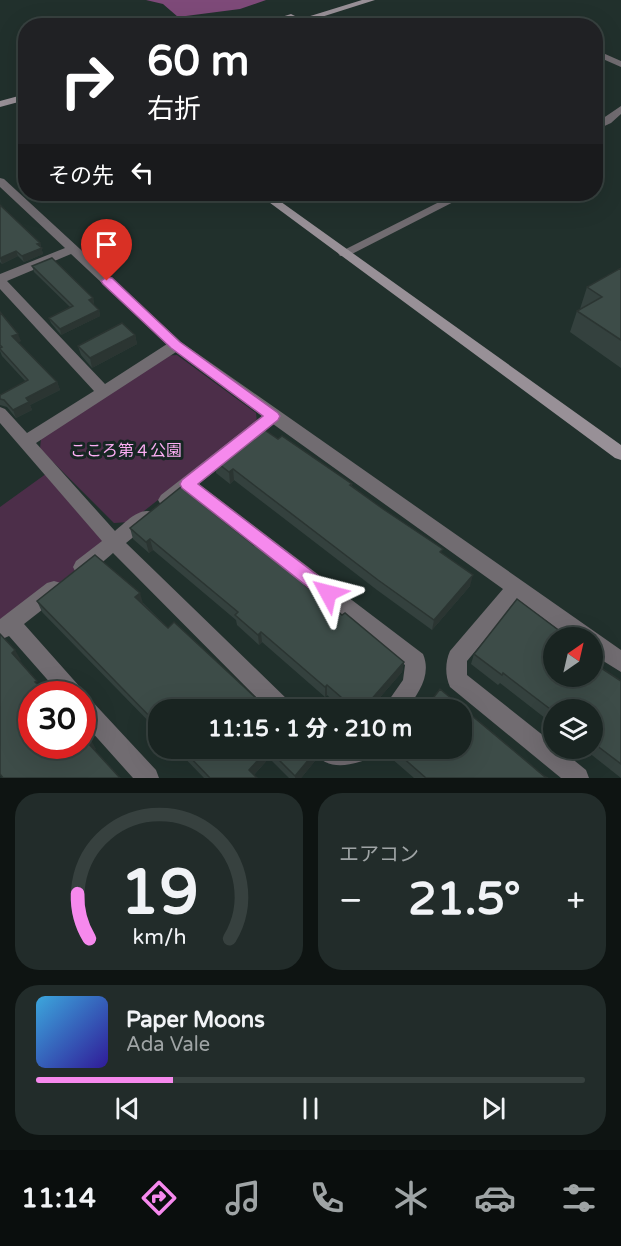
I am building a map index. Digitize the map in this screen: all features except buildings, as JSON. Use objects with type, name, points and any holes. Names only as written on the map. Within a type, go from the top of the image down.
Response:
[{"type":"street","points":[[284,18],[345,0]]},
{"type":"street","points":[[309,18],[371,0]]},
{"type":"street","points":[[603,56],[621,64]]},
{"type":"street","points":[[0,98],[18,93]]},
{"type":"street","points":[[0,104],[18,100]]},
{"type":"street","points":[[603,123],[621,109]]},
{"type":"street","points":[[607,121],[618,126]]},
{"type":"street","points":[[0,181],[18,198]]},
{"type":"street","points":[[21,201],[176,345],[571,627]]},
{"type":"street","points":[[273,201],[621,454]]},
{"type":"street","points":[[344,253],[449,201]]},
{"type":"street","points":[[73,249],[0,280],[103,391]]},
{"type":"street","points":[[25,442],[176,345]]},
{"type":"street","points":[[60,681],[5,627],[273,416]]},
{"type":"street","points":[[3,422],[25,442],[113,542],[273,699]]},
{"type":"street","points":[[187,484],[416,661],[413,684],[401,699]]},
{"type":"street","points":[[516,588],[457,658],[457,680],[578,778]]},
{"type":"street","points":[[603,650],[621,662]]},
{"type":"street","points":[[96,720],[148,778]]},
{"type":"green space","name":"こころ第４公園","points":[[177,355],[256,413],[257,422],[130,522],[114,523],[40,449],[41,438],[163,356]]},
{"type":"green space","points":[[50,471],[113,542],[0,629],[0,507]]},
{"type":"shaded area","points":[[146,0],[266,0],[240,9],[178,17],[163,4]]},
{"type":"route","points":[[107,281],[176,345],[273,416],[187,484],[328,593]]}]
